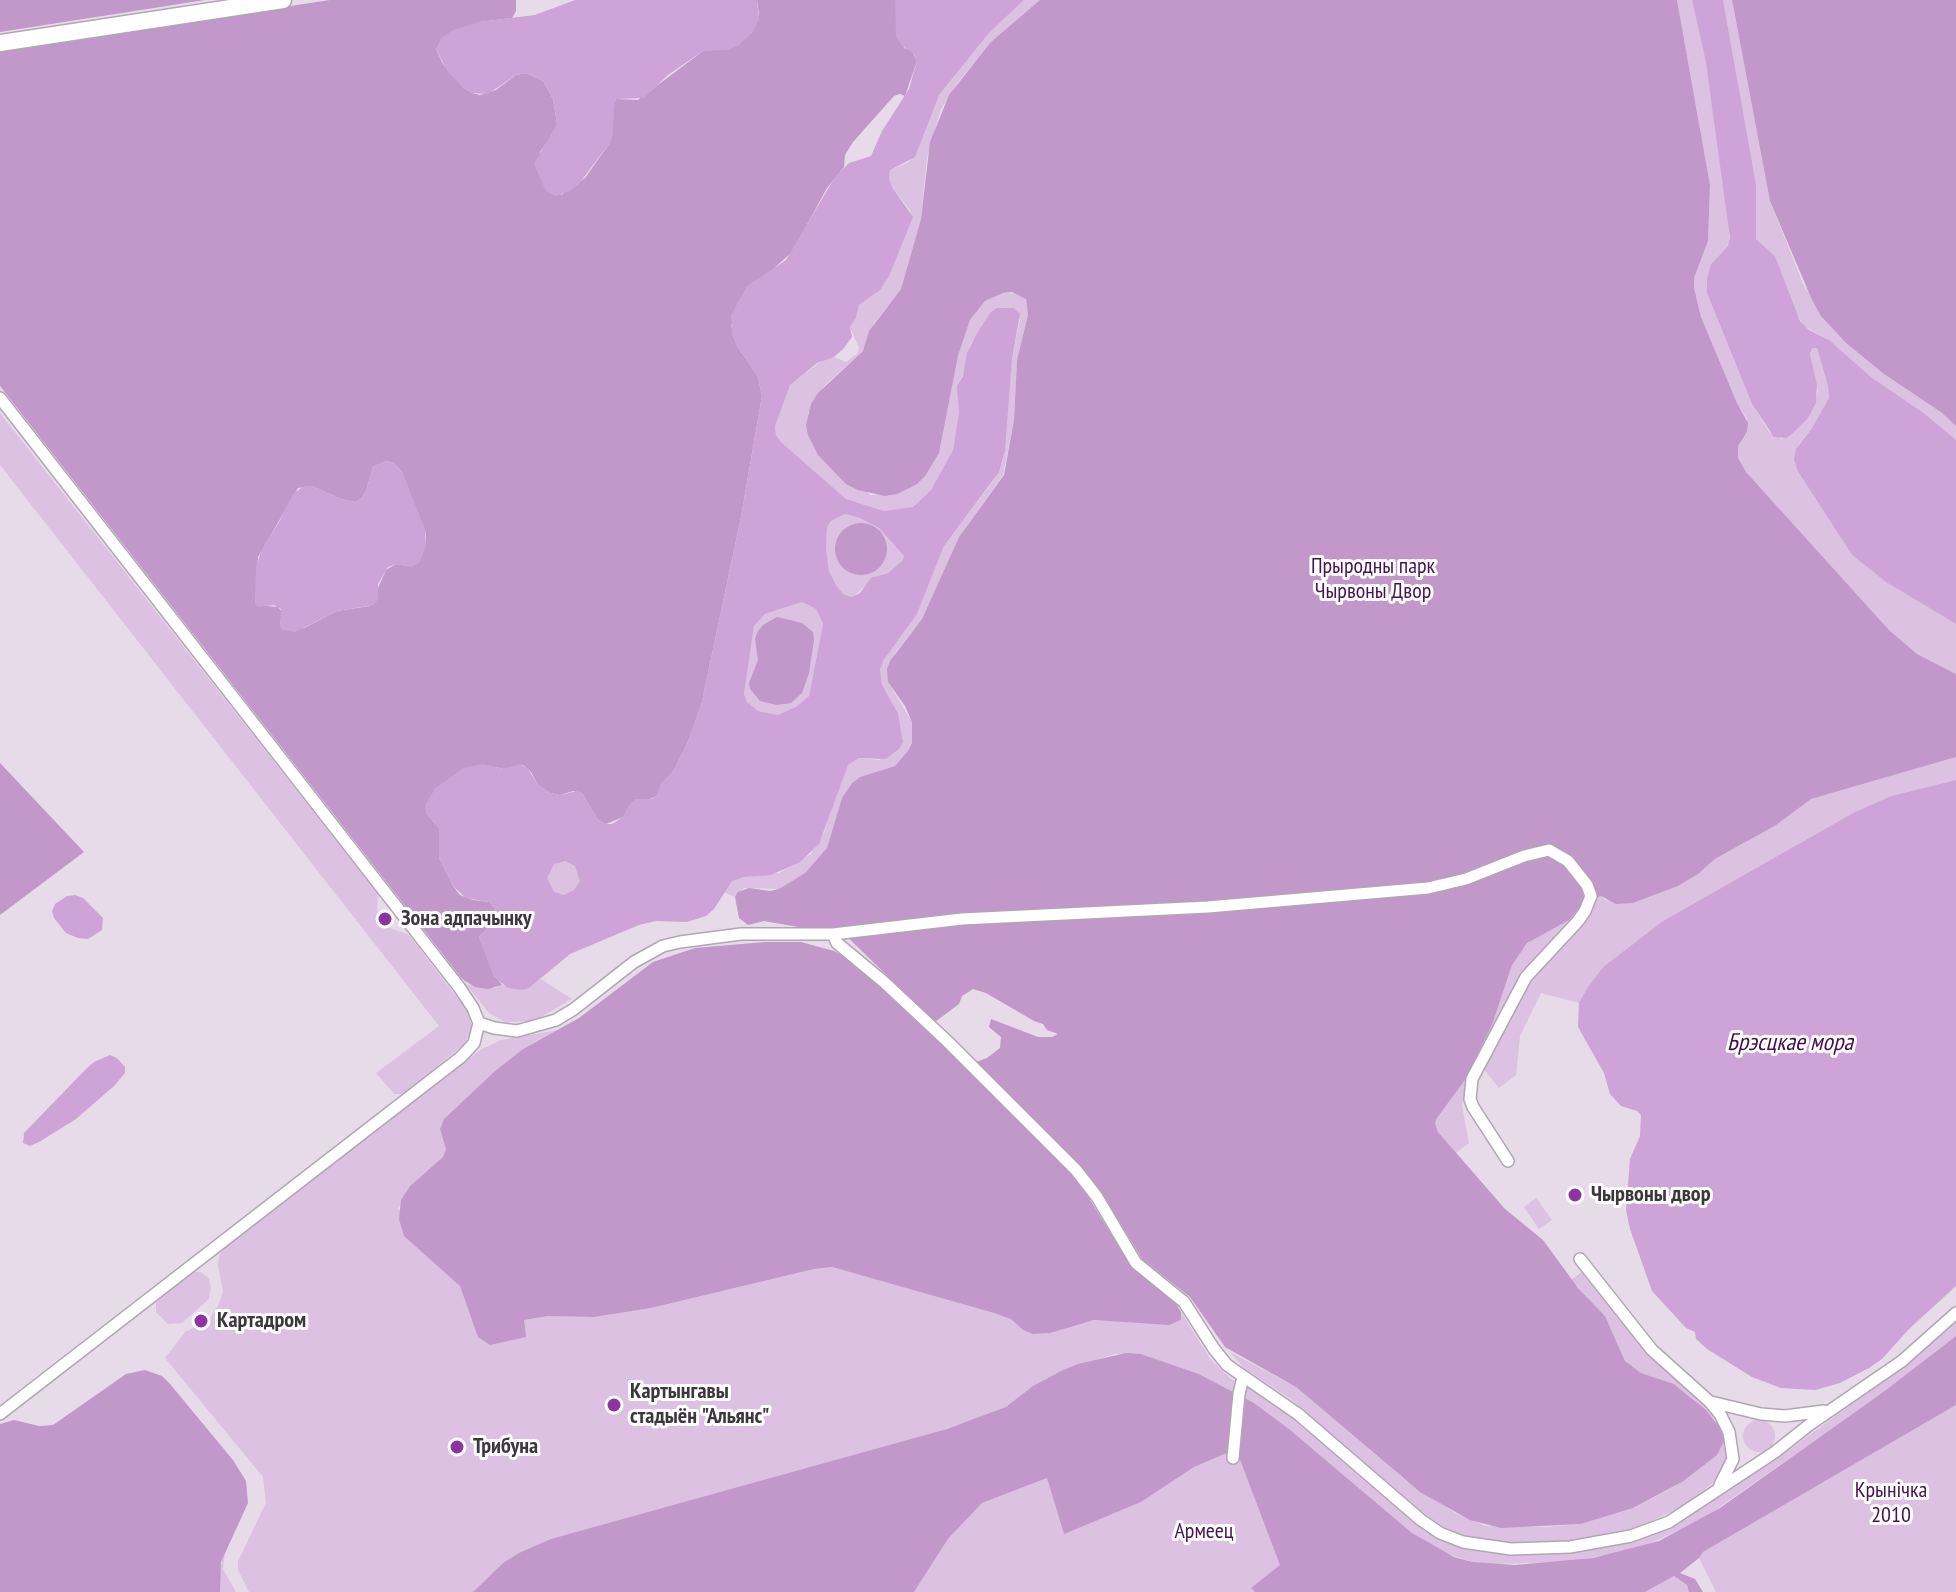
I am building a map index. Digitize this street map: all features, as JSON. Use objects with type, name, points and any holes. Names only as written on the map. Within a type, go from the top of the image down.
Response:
[{"type":"street","points":[[0,43],[283,0]]},
{"type":"street","points":[[0,398],[459,987],[479,1023],[474,1043],[461,1057],[0,1414]]},
{"type":"street","points":[[479,1023],[517,1031],[556,1020],[634,962],[663,946],[680,942],[741,934],[833,934],[962,919],[1208,907],[1428,888],[1466,879],[1524,856],[1549,850],[1568,861],[1587,885],[1591,896],[1578,921],[1526,977],[1472,1079],[1470,1099],[1473,1107],[1508,1161]]},
{"type":"street","points":[[833,934],[837,943],[947,1041],[1076,1170],[1097,1197],[1136,1263],[1184,1302],[1214,1349],[1243,1377],[1298,1414],[1421,1520],[1440,1533],[1463,1542],[1489,1548],[1543,1550],[1611,1541],[1661,1526],[1716,1493],[1902,1361],[1956,1313]]},
{"type":"street","points":[[1580,1259],[1652,1350],[1710,1402],[1725,1423],[1733,1446],[1733,1459],[1716,1493]]},
{"type":"street","points":[[1233,1458],[1243,1377]]},
{"type":"street","points":[[1710,1402],[1761,1414],[1785,1416],[1807,1415],[1832,1408]]},
{"type":"green space","points":[[0,0],[205,0],[0,32]]},
{"type":"green space","points":[[330,0],[516,0],[512,18],[479,22],[436,49],[443,64],[472,93],[480,95],[496,90],[516,75],[526,73],[543,81],[553,99],[557,124],[540,152],[561,195],[585,178],[609,144],[613,134],[616,99],[638,100],[703,51],[737,46],[753,31],[759,14],[757,0],[895,0],[904,48],[912,51],[917,61],[905,96],[894,96],[853,142],[845,155],[844,167],[827,188],[792,252],[772,270],[731,325],[737,346],[758,377],[762,396],[741,517],[701,706],[673,772],[661,784],[657,796],[636,799],[623,817],[606,824],[598,820],[582,793],[550,793],[538,785],[523,765],[504,769],[496,767],[445,782],[435,789],[426,813],[439,828],[439,858],[460,895],[489,902],[495,908],[492,924],[479,937],[493,973],[502,985],[488,989],[475,987],[462,979],[0,386],[0,50]],"holes":[[[386,461],[394,463],[402,472],[426,534],[426,546],[408,566],[396,564],[386,570],[370,606],[337,611],[304,628],[280,623],[283,613],[278,607],[255,605],[258,557],[298,488],[312,486],[355,502],[366,491],[373,467]]]},
{"type":"green space","points":[[1024,0],[1040,0],[992,42],[958,82],[941,109],[927,157],[921,219],[901,289],[874,323],[863,351],[825,385],[808,414],[870,495],[897,494],[939,453],[958,356],[970,320],[985,301],[1003,293],[1021,294],[1026,299],[1028,315],[1017,360],[1014,420],[1003,475],[959,537],[922,619],[895,653],[888,682],[912,722],[912,743],[908,751],[895,766],[860,777],[852,783],[842,798],[827,848],[805,873],[779,889],[744,888],[735,897],[723,892],[732,881],[779,873],[811,854],[824,833],[848,765],[859,758],[879,760],[900,748],[903,742],[898,713],[882,685],[880,671],[883,661],[917,614],[944,546],[993,481],[1002,462],[1012,359],[1020,319],[990,313],[970,345],[959,383],[959,412],[953,450],[931,490],[913,507],[884,511],[846,499],[781,442],[775,426],[787,389],[794,381],[825,359],[834,357],[846,362],[857,354],[859,348],[850,327],[859,305],[880,290],[912,221],[910,210],[892,187],[890,170],[909,162],[939,95],[989,33]]},
{"type":"green space","name":"Прыродны парк Чырвоны Двор","points":[[1040,0],[1677,0],[1710,185],[1708,241],[1694,278],[1694,288],[1701,317],[1748,423],[1747,432],[1738,446],[1738,458],[1746,472],[1889,630],[1917,654],[1956,674],[1956,757],[1811,799],[1776,825],[1715,859],[1678,886],[1633,903],[1616,904],[1601,896],[1583,903],[1569,920],[1527,943],[1512,965],[1492,1025],[1465,1080],[1435,1123],[1438,1132],[1505,1209],[1543,1240],[1578,1288],[1605,1316],[1625,1361],[1641,1373],[1674,1384],[1706,1410],[1720,1428],[1724,1441],[1717,1455],[1682,1482],[1633,1508],[1581,1524],[1501,1528],[1470,1520],[1420,1492],[1296,1387],[1225,1347],[1190,1297],[1142,1259],[1085,1171],[976,1062],[1000,1048],[1001,1037],[989,1027],[991,1019],[1038,1037],[1058,1034],[986,993],[973,989],[935,1022],[837,927],[804,928],[764,921],[748,925],[739,918],[735,897],[738,892],[749,888],[779,889],[805,873],[827,848],[842,798],[852,783],[860,777],[895,766],[908,751],[912,743],[912,722],[888,682],[887,669],[922,619],[959,537],[1004,475],[1014,420],[1017,360],[1028,315],[1026,299],[1012,292],[985,301],[970,320],[958,356],[939,453],[917,484],[885,496],[846,484],[818,455],[806,425],[811,404],[818,393],[863,351],[869,331],[901,289],[921,219],[930,142],[949,95],[991,42]]},
{"type":"green space","points":[[1677,0],[1692,0],[1706,63],[1727,207],[1730,243],[1711,264],[1707,293],[1752,404],[1769,432],[1782,439],[1793,433],[1814,408],[1818,391],[1810,354],[1812,348],[1817,348],[1829,398],[1799,444],[1795,464],[1797,470],[1852,555],[1886,582],[1956,624],[1956,674],[1917,654],[1889,630],[1746,472],[1738,458],[1738,445],[1747,433],[1747,419],[1737,403],[1701,317],[1694,288],[1694,278],[1708,241],[1710,185]]},
{"type":"green space","points":[[1723,0],[1732,0],[1770,201],[1803,284],[1846,343],[1884,374],[1949,418],[1956,426],[1956,440],[1925,414],[1871,377],[1829,340],[1804,326],[1775,256],[1756,239],[1756,184]]},
{"type":"green space","points":[[1732,0],[1956,0],[1956,426],[1846,343],[1821,316],[1812,300],[1770,201]]},
{"type":"green space","points":[[0,413],[378,894],[377,910],[390,928],[409,935],[470,1014],[472,1031],[463,1045],[403,1094],[394,1094],[376,1073],[439,1026],[0,465]]},
{"type":"green space","points":[[844,514],[879,528],[904,556],[888,573],[875,577],[853,597],[843,594],[836,585],[829,571],[826,549],[827,527]]},
{"type":"green space","points":[[861,523],[879,531],[887,549],[879,567],[861,575],[843,567],[835,549],[843,531]]},
{"type":"green space","points":[[802,602],[816,609],[823,624],[809,696],[796,708],[778,715],[758,711],[747,702],[744,694],[754,626],[765,614]]},
{"type":"green space","points":[[777,617],[802,623],[813,632],[814,640],[809,673],[802,693],[791,703],[777,705],[760,701],[749,683],[758,660],[755,639],[758,631]]},
{"type":"green space","points":[[1956,757],[1956,780],[1891,796],[1853,813],[1663,921],[1603,967],[1579,1003],[1541,993],[1520,1036],[1516,1075],[1499,1088],[1482,1067],[1467,1086],[1462,1105],[1469,1143],[1456,1153],[1438,1132],[1437,1118],[1465,1080],[1492,1025],[1512,965],[1534,937],[1583,903],[1601,896],[1605,900],[1633,903],[1678,886],[1811,799]]},
{"type":"green space","points":[[0,763],[84,852],[0,915]]},
{"type":"green space","points":[[563,861],[575,866],[580,878],[575,890],[563,895],[551,890],[546,878],[551,866]]},
{"type":"green space","points":[[801,942],[834,951],[853,962],[881,986],[1049,1148],[1079,1182],[1132,1268],[1175,1302],[1181,1312],[1181,1320],[1169,1325],[1094,1320],[1050,1333],[1033,1334],[1011,1319],[994,1313],[832,1267],[651,1308],[594,1317],[548,1316],[524,1320],[526,1337],[490,1345],[478,1337],[460,1286],[404,1236],[399,1219],[401,1200],[410,1186],[443,1157],[446,1149],[440,1129],[444,1119],[523,1049],[579,1018],[653,962],[695,948]]},
{"type":"green space","points":[[462,979],[468,985],[495,988],[502,985],[521,990],[541,979],[572,999],[534,1021],[505,1022],[489,1013]]},
{"type":"green space","name":"Картынгавы стадыён \"Альянс\"","points":[[558,1030],[509,1060],[448,1115],[440,1129],[446,1149],[443,1157],[410,1186],[398,1209],[523,1320],[548,1316],[594,1317],[651,1308],[832,1267],[994,1313],[1011,1319],[1033,1334],[1050,1333],[1086,1321],[1182,1316],[1181,1312],[1211,1360],[1231,1379],[1260,1393],[1293,1418],[1419,1527],[1434,1537],[1470,1550],[1506,1555],[1572,1553],[1628,1543],[1671,1528],[1781,1456],[1917,1356],[1956,1322],[1956,1336],[1886,1390],[1700,1521],[1639,1548],[1569,1562],[1492,1564],[1472,1562],[1440,1551],[1412,1533],[1254,1403],[1199,1374],[1141,1354],[1115,1354],[1061,1371],[1034,1386],[1031,1396],[992,1414],[615,1522],[503,1563],[473,1592],[249,1592],[238,1570],[238,1561],[266,1503],[263,1477],[165,1358],[185,1332],[208,1321],[219,1304],[223,1291],[219,1255],[232,1241],[480,1050],[501,1040]]},
{"type":"green space","points":[[1536,1198],[1552,1220],[1539,1229],[1524,1207]]},
{"type":"green space","points":[[1583,1271],[1639,1344],[1717,1416],[1732,1453],[1719,1478],[1686,1505],[1638,1527],[1579,1540],[1543,1544],[1502,1542],[1469,1537],[1444,1527],[1415,1507],[1292,1400],[1244,1368],[1219,1340],[1230,1352],[1296,1387],[1405,1480],[1457,1514],[1486,1526],[1581,1524],[1633,1508],[1682,1482],[1723,1435],[1714,1419],[1674,1384],[1641,1373],[1625,1361],[1605,1316],[1571,1280]]},
{"type":"green space","points":[[192,1272],[201,1272],[209,1279],[209,1299],[182,1323],[168,1324],[156,1312],[156,1302]]},
{"type":"green space","points":[[1956,1336],[1956,1405],[1703,1552],[1680,1573],[1695,1579],[1703,1592],[1689,1592],[1687,1585],[1674,1576],[1645,1592],[1255,1592],[1251,1588],[1280,1565],[1236,1449],[1194,1467],[1141,1502],[1064,1534],[1047,1478],[982,1503],[948,1539],[914,1592],[473,1592],[503,1563],[551,1539],[947,1429],[1006,1407],[1033,1386],[1061,1371],[1126,1353],[1141,1354],[1199,1374],[1254,1403],[1412,1533],[1454,1557],[1472,1562],[1515,1565],[1593,1558],[1659,1541],[1720,1508],[1886,1390]]},
{"type":"green space","points":[[145,1370],[162,1376],[170,1384],[233,1460],[246,1481],[248,1503],[221,1562],[220,1592],[0,1592],[0,1424],[14,1420],[39,1426],[53,1425],[126,1374]]},
{"type":"green space","name":"Крынічка 2010","points":[[1956,1405],[1956,1592],[1716,1592],[1699,1558],[1703,1552]]},
{"type":"green space","points":[[1759,1420],[1770,1425],[1775,1436],[1770,1447],[1759,1452],[1748,1447],[1743,1436],[1748,1425]]},
{"type":"green space","name":"Армеец","points":[[1236,1448],[1281,1565],[1251,1588],[1255,1592],[914,1592],[948,1539],[982,1503],[1047,1478],[1064,1533],[1141,1502],[1194,1467]]},
{"type":"green space","points":[[225,1550],[223,1569],[236,1592],[220,1592],[219,1573]]},
{"type":"green space","points":[[1674,1576],[1687,1585],[1689,1592],[1645,1592]]},
{"type":"water","points":[[575,0],[757,0],[759,20],[753,31],[737,46],[728,50],[703,51],[668,75],[644,98],[616,99],[613,134],[609,144],[578,185],[555,196],[546,191],[534,164],[557,124],[553,99],[543,81],[526,73],[516,75],[488,94],[472,93],[448,72],[436,49],[441,38],[453,30],[479,22],[535,15]]},
{"type":"water","points":[[895,0],[1024,0],[989,33],[939,95],[915,157],[890,170],[892,187],[913,217],[889,276],[880,290],[859,305],[850,327],[852,337],[843,349],[834,357],[817,363],[790,385],[775,426],[781,442],[846,499],[884,511],[913,507],[931,490],[953,450],[959,412],[957,386],[976,335],[990,313],[997,308],[1014,308],[1020,314],[1012,359],[1005,450],[999,472],[944,546],[917,614],[883,661],[880,670],[882,685],[898,713],[903,742],[886,759],[859,758],[848,765],[819,844],[800,862],[771,875],[732,881],[706,916],[687,922],[656,921],[639,925],[570,954],[529,988],[508,988],[494,977],[479,937],[492,924],[495,908],[489,902],[466,898],[453,886],[439,858],[439,828],[426,813],[425,805],[435,789],[463,768],[483,764],[504,769],[520,764],[528,769],[538,785],[550,793],[582,793],[598,820],[612,824],[623,817],[636,799],[657,796],[660,784],[673,772],[701,706],[741,517],[762,396],[758,377],[732,335],[731,315],[747,286],[786,260],[835,177],[849,163],[871,156],[882,131],[909,89],[917,61],[896,36]],"holes":[[[845,514],[879,528],[904,556],[888,573],[871,578],[860,593],[852,597],[843,594],[836,585],[829,571],[826,549],[827,527],[831,521]],[[802,602],[816,609],[823,624],[809,696],[796,707],[778,715],[758,711],[747,702],[744,694],[754,626],[765,614]],[[565,861],[575,866],[580,881],[574,890],[564,895],[554,892],[547,878],[554,864]]]},
{"type":"water","points":[[1692,0],[1723,0],[1756,184],[1756,239],[1775,256],[1800,321],[1809,330],[1829,340],[1871,377],[1925,414],[1956,440],[1956,624],[1886,582],[1852,555],[1797,470],[1794,459],[1796,449],[1829,398],[1817,348],[1812,348],[1810,354],[1817,385],[1816,403],[1808,418],[1793,433],[1786,438],[1774,437],[1752,404],[1707,293],[1711,264],[1728,246],[1730,238],[1706,63]]},
{"type":"water","points":[[386,461],[394,463],[402,472],[425,529],[426,546],[420,562],[412,567],[396,564],[388,567],[378,584],[378,599],[374,605],[337,611],[295,632],[282,630],[281,609],[274,605],[255,605],[256,568],[261,551],[293,494],[304,486],[312,486],[355,502],[366,491],[373,467]]},
{"type":"water","name":"Брэсцкае мора","points":[[1956,780],[1956,1286],[1869,1368],[1840,1383],[1815,1390],[1781,1388],[1752,1377],[1707,1349],[1696,1339],[1695,1332],[1686,1328],[1652,1291],[1626,1210],[1630,1159],[1640,1136],[1641,1115],[1621,1106],[1610,1094],[1604,1073],[1578,1027],[1579,1003],[1603,967],[1663,921],[1853,813],[1891,796]]},
{"type":"water","points":[[75,895],[83,898],[103,918],[102,930],[88,939],[66,933],[54,918],[52,911],[55,904]]},
{"type":"water","points":[[110,1055],[125,1067],[125,1073],[114,1086],[76,1119],[39,1142],[30,1146],[23,1143],[24,1133],[86,1069]]},
{"type":"place","name":"Зона адпачынку","points":[[385,919]]},
{"type":"place","name":"Чырвоны двор","points":[[1575,1195]]},
{"type":"place","name":"Картадром","points":[[201,1321]]},
{"type":"place","name":"Картынгавы стадыён \"Альянс\"","points":[[614,1405]]},
{"type":"place","name":"Трибуна","points":[[457,1447]]}]
